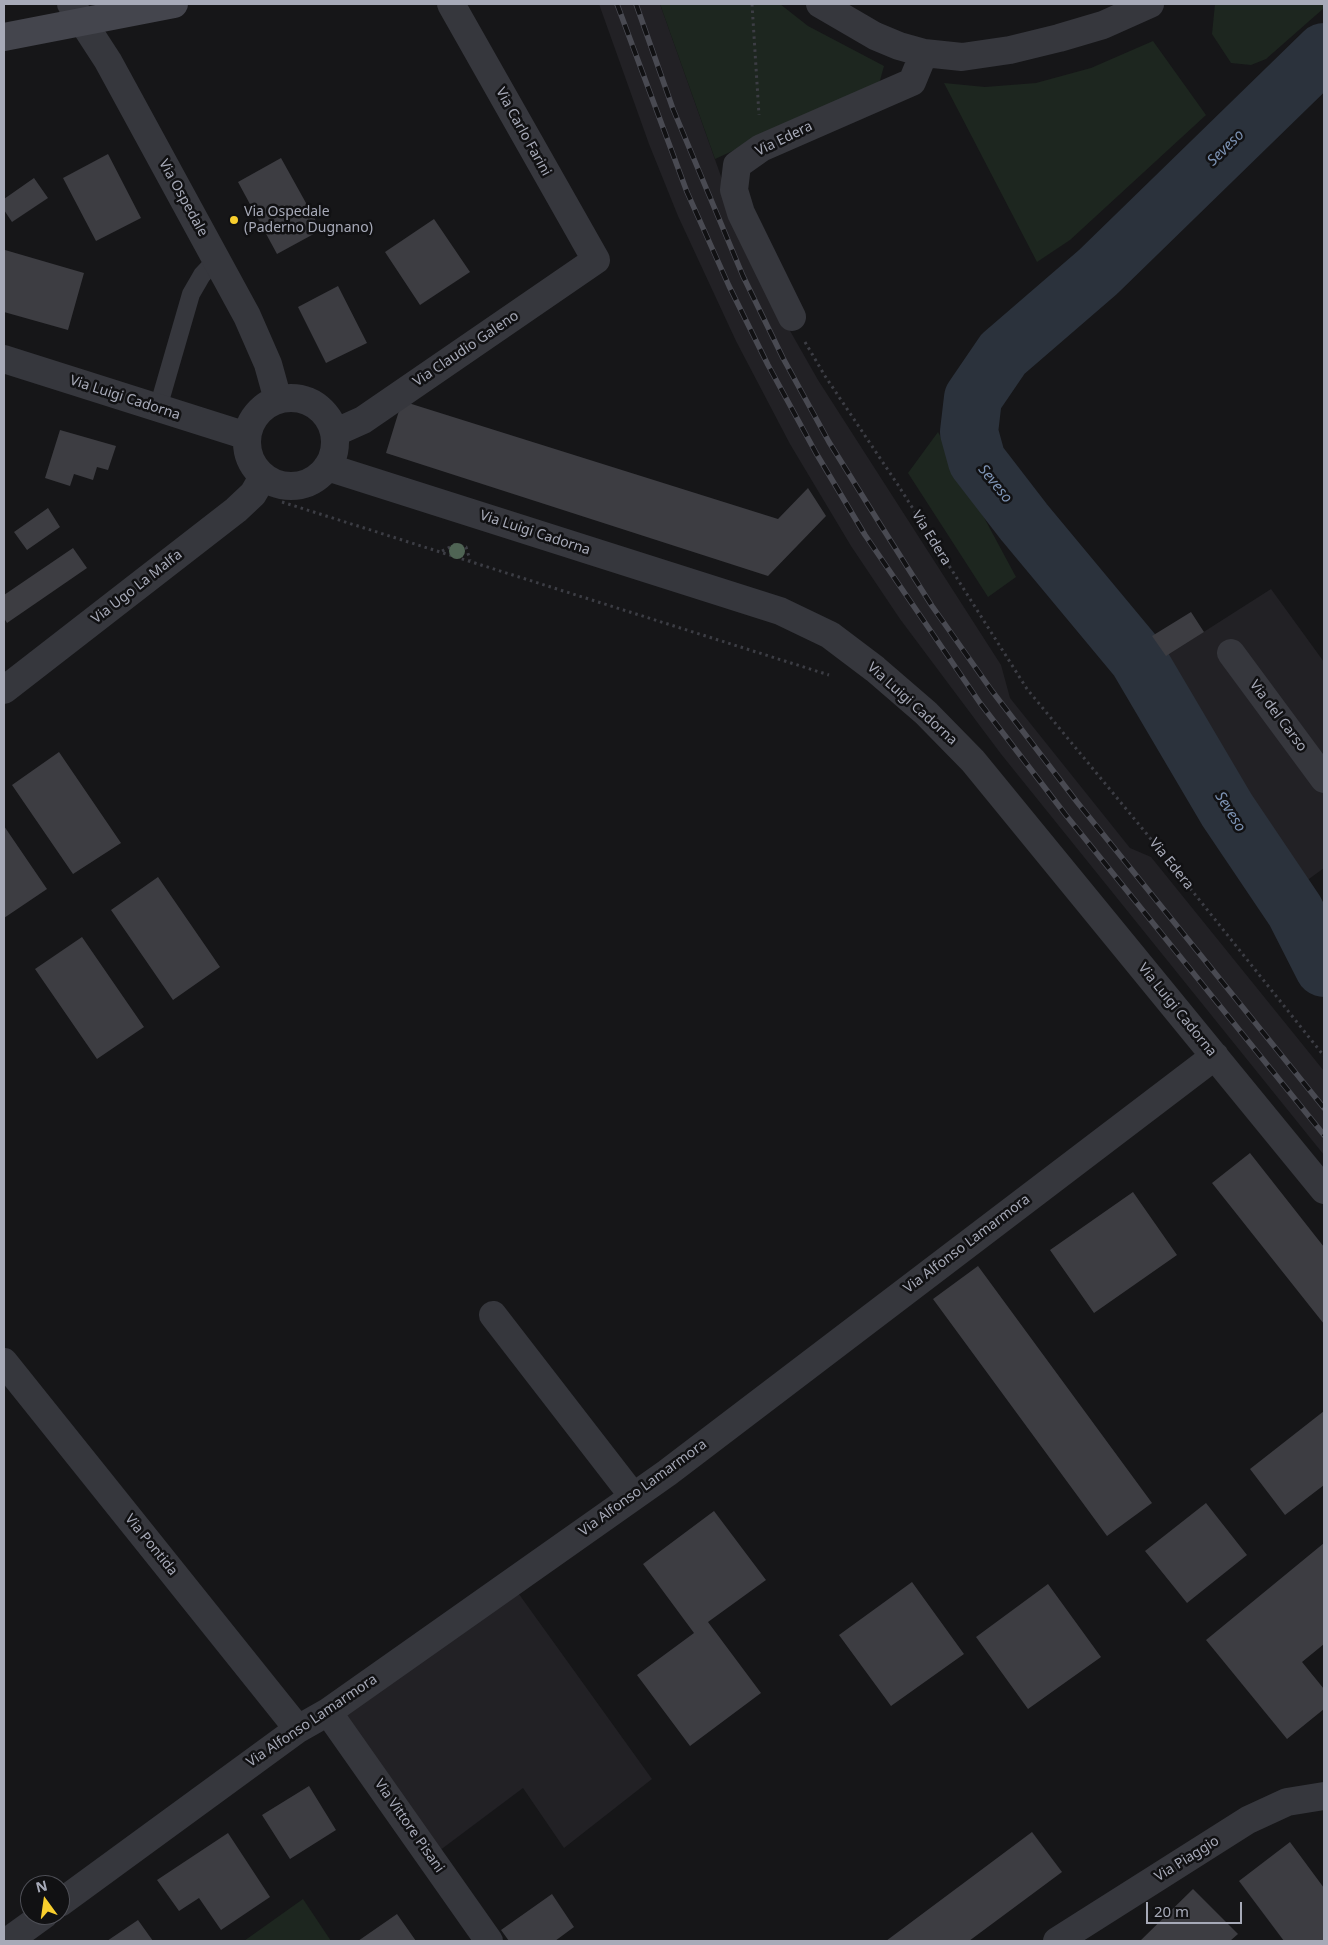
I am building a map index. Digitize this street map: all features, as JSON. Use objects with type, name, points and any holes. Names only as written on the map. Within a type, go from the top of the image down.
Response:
[{"type":"main road","points":[[4,37],[78,13],[174,4]]},
{"type":"street","name":"Via Carlo Farini","points":[[451,4],[596,260]]},
{"type":"street","points":[[820,4],[875,36],[924,53],[962,58],[1010,50],[1103,25],[1150,4]]},
{"type":"street","name":"Via Ospedale","points":[[78,13],[247,316],[268,364],[278,400]]},
{"type":"street","name":"Via Edera","points":[[792,318],[741,213],[734,190],[737,165],[761,148],[912,82],[924,53]]},
{"type":"street","name":"Via Claudio Galeno","points":[[334,433],[363,420],[596,260]]},
{"type":"street","name":"Via Luigi Cadorna","points":[[4,359],[246,436]]},
{"type":"street","points":[[300,399],[317,407],[329,421],[334,433],[333,453],[327,467],[309,482],[294,486],[276,484],[263,477],[252,465],[247,452],[246,436],[256,415],[269,404],[278,400],[300,399]]},
{"type":"street","name":"Via Luigi Cadorna","points":[[327,467],[780,611],[830,635],[875,669],[926,713],[973,761],[1324,1190]]},
{"type":"street","name":"Via Ugo La Malfa","points":[[4,690],[236,510],[253,494],[263,477]]},
{"type":"street","name":"Via del Carso","points":[[1231,654],[1324,779]]},
{"type":"street","name":"Via Alfonso Lamarmora","points":[[70,1896],[298,1729],[328,1712],[633,1496],[1214,1056]]},
{"type":"street","points":[[494,1315],[633,1496]]},
{"type":"street","name":"Via Pontida","points":[[4,1362],[298,1729]]},
{"type":"street","name":"Via Vittore Pisani","points":[[328,1712],[489,1941]]},
{"type":"street","name":"Via Piaggio","points":[[1058,1941],[1255,1816],[1287,1802],[1324,1796]]},
{"type":"street","points":[[8,1941],[30,1925]]},
{"type":"lane","points":[[158,408],[191,294],[202,275],[216,260]]},
{"type":"path","points":[[752,4],[761,148]]},
{"type":"path","name":"Via Edera","points":[[792,318],[825,376],[898,485],[1027,689],[1146,832],[1324,1056]]},
{"type":"path","points":[[470,560],[466,547],[456,544],[442,551],[470,560],[830,675]]},
{"type":"shaded area","points":[[599,4],[660,4],[735,216],[785,322],[818,380],[1001,665],[1010,698],[1130,848],[1151,857],[1324,1071],[1324,1155],[1001,754],[900,619],[851,546],[790,444],[736,341],[678,216],[649,144]]},
{"type":"shaded area","points":[[660,4],[780,4],[808,26],[884,66],[879,84],[715,159]]},
{"type":"shaded area","points":[[1215,4],[1324,4],[1324,8],[1266,59],[1251,65],[1231,63],[1212,34]]},
{"type":"shaded area","points":[[1153,41],[1206,115],[1070,240],[1037,262],[944,83],[985,87],[1036,83],[1091,68]]},
{"type":"shaded area","points":[[938,432],[1016,577],[988,597],[908,473]]},
{"type":"shaded area","points":[[1271,589],[1324,662],[1324,868],[1302,884],[1166,656]]},
{"type":"shaded area","points":[[516,1590],[652,1779],[564,1848],[523,1788],[439,1851],[345,1714]]},
{"type":"shaded area","points":[[303,1899],[331,1941],[244,1941]]},
{"type":"building","points":[[108,154],[141,218],[96,241],[63,178]]},
{"type":"building","points":[[281,158],[321,230],[277,254],[238,182]]},
{"type":"building","points":[[34,178],[48,198],[12,222],[4,210],[4,199]]},
{"type":"building","points":[[434,219],[470,272],[420,305],[385,252]]},
{"type":"building","points":[[5,250],[84,273],[68,330],[4,312]]},
{"type":"building","points":[[338,286],[367,343],[326,363],[298,307]]},
{"type":"building","points":[[402,401],[778,519],[808,488],[826,516],[768,576],[386,453]]},
{"type":"building","points":[[60,430],[116,446],[108,470],[97,467],[93,480],[74,474],[70,486],[45,478]]},
{"type":"building","points":[[48,508],[60,527],[27,550],[14,532]]},
{"type":"building","points":[[73,548],[87,568],[7,623],[4,618],[4,595]]},
{"type":"building","points":[[1191,612],[1204,632],[1166,656],[1152,636]]},
{"type":"building","points":[[59,752],[121,843],[73,874],[12,785]]},
{"type":"building","points":[[4,826],[47,889],[4,918]]},
{"type":"building","points":[[158,877],[220,967],[173,1000],[111,910]]},
{"type":"building","points":[[82,937],[144,1027],[97,1059],[35,969]]},
{"type":"building","points":[[1250,1153],[1324,1247],[1324,1324],[1212,1183]]},
{"type":"building","points":[[1133,1192],[1177,1255],[1094,1313],[1050,1250]]},
{"type":"building","points":[[978,1266],[1152,1503],[1107,1536],[933,1299]]},
{"type":"building","points":[[1324,1411],[1324,1485],[1285,1515],[1250,1469]]},
{"type":"building","points":[[1206,1503],[1247,1555],[1187,1603],[1145,1551]]},
{"type":"building","points":[[714,1511],[766,1580],[708,1622],[761,1693],[690,1746],[637,1675],[694,1633],[643,1564]]},
{"type":"building","points":[[1324,1543],[1324,1644],[1302,1662],[1324,1689],[1324,1709],[1287,1739],[1206,1640]]},
{"type":"building","points":[[912,1582],[964,1654],[891,1706],[839,1635]]},
{"type":"building","points":[[1048,1584],[1101,1657],[1028,1709],[976,1637]]},
{"type":"building","points":[[309,1786],[336,1830],[290,1859],[262,1815]]},
{"type":"building","points":[[1032,1832],[1062,1872],[969,1941],[886,1941]]},
{"type":"building","points":[[228,1833],[270,1897],[221,1930],[199,1898],[179,1911],[157,1880]]},
{"type":"building","points":[[1290,1842],[1324,1888],[1324,1941],[1284,1941],[1239,1881]]},
{"type":"building","points":[[1193,1889],[1238,1934],[1230,1941],[1140,1941]]},
{"type":"building","points":[[552,1894],[574,1927],[555,1941],[509,1941],[501,1930]]},
{"type":"building","points":[[397,1914],[416,1941],[358,1941]]},
{"type":"building","points":[[138,1920],[153,1941],[107,1941]]},
{"type":"waterway","name":"Seveso","points":[[1324,52],[1098,272],[1003,354],[973,398],[969,432],[977,461],[1024,522],[1138,659],[1227,810],[1295,911],[1324,968]]},
{"type":"railway","points":[[617,4],[687,192],[729,286],[768,365],[816,453],[865,535],[980,703],[1065,814],[1324,1135]]},
{"type":"railway","points":[[636,4],[673,109],[743,276],[783,358],[829,442],[880,524],[932,606],[992,691],[1077,802],[1324,1108]]},
{"type":"place","name":"Via Ospedale (Paderno Dugnano)","points":[[234,220]]}]
